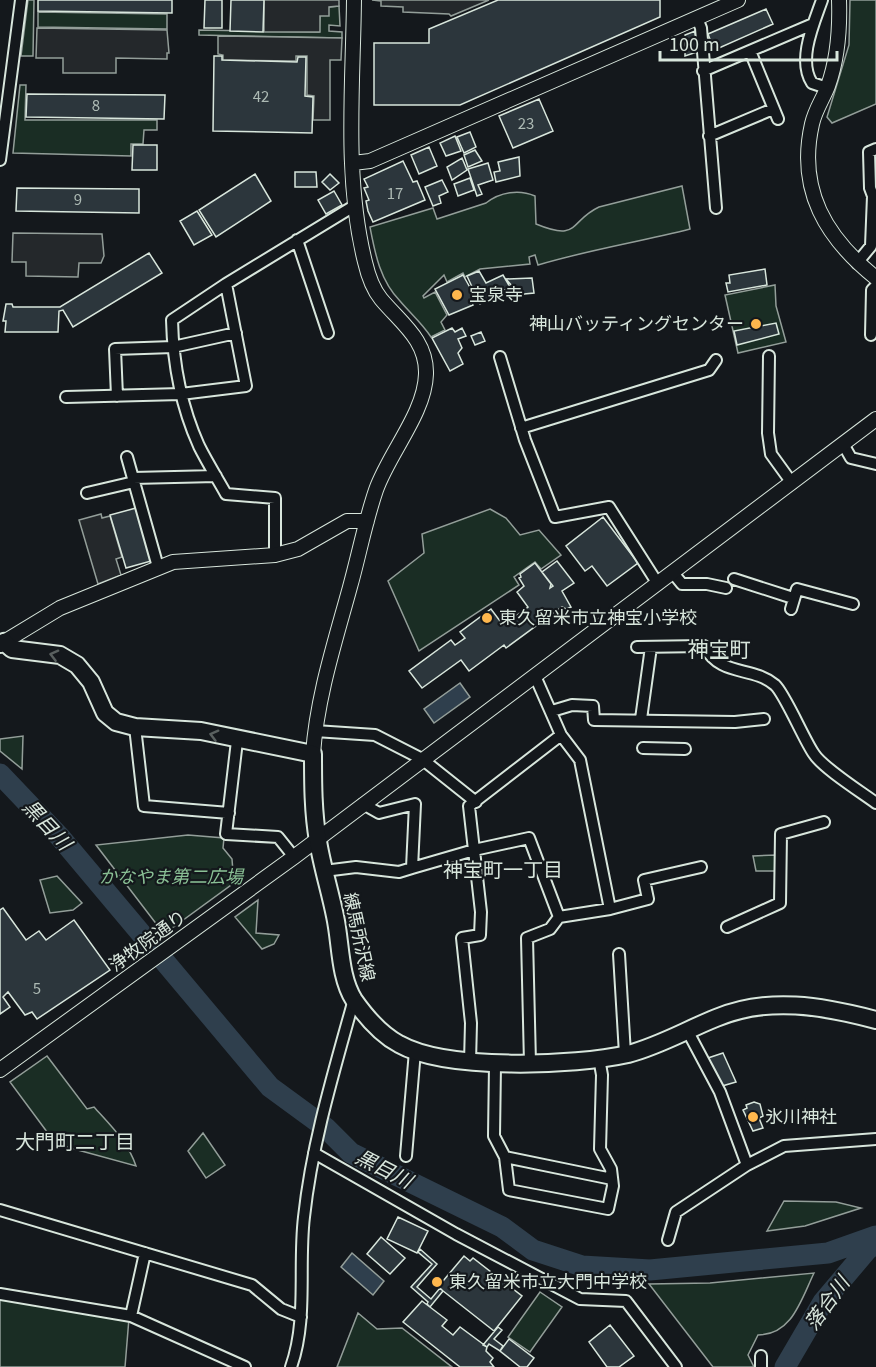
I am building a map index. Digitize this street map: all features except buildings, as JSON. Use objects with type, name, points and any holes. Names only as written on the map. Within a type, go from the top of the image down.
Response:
[{"type":"main road","points":[[2,643],[18,651],[48,653],[69,659],[91,682],[110,718],[124,725],[201,731],[237,741],[312,754]]},
{"type":"main road","name":"練馬所沢線","points":[[312,754],[317,839],[335,917],[344,972],[354,999],[382,1034],[415,1051],[495,1065],[599,1058],[654,1047],[726,1014],[768,1004],[794,1003],[876,1020]]},
{"type":"street","points":[[0,160],[21,0]]},
{"type":"street","points":[[312,754],[323,686],[367,521],[385,470],[421,400],[426,373],[416,336],[381,299],[369,278],[354,206],[354,0]]},
{"type":"street","points":[[353,163],[370,161],[738,0]]},
{"type":"street","points":[[822,0],[808,42],[807,76],[812,83],[827,88]]},
{"type":"street","points":[[839,0],[837,50],[827,88],[812,122],[808,168],[820,214],[837,243],[876,278]]},
{"type":"street","points":[[697,18],[700,28],[716,208]]},
{"type":"street","points":[[703,71],[813,24]]},
{"type":"street","points":[[750,51],[778,119]]},
{"type":"street","points":[[709,136],[773,109]]},
{"type":"street","points":[[857,263],[870,246],[873,196],[869,152],[876,149]]},
{"type":"street","points":[[275,555],[275,498],[226,494],[199,447],[181,394],[173,347],[172,320],[226,284],[354,206]]},
{"type":"street","points":[[297,240],[328,333]]},
{"type":"street","points":[[66,397],[181,394],[246,386],[226,284]]},
{"type":"street","points":[[871,335],[872,290],[876,286]]},
{"type":"street","points":[[117,396],[115,349],[173,347],[236,333]]},
{"type":"street","points":[[769,356],[768,433],[771,454],[792,483]]},
{"type":"street","points":[[500,357],[521,428],[555,517],[609,507],[658,584]]},
{"type":"street","points":[[521,428],[709,370],[716,360]]},
{"type":"street","name":"浄牧院通り","points":[[0,1071],[294,857],[876,419]]},
{"type":"street","points":[[843,444],[851,458],[876,464]]},
{"type":"street","points":[[127,457],[158,567]]},
{"type":"street","points":[[87,494],[134,480],[216,476]]},
{"type":"street","points":[[2,643],[60,608],[158,567],[184,559],[275,555],[298,549],[347,521],[367,521]]},
{"type":"street","points":[[673,573],[682,584],[707,584],[726,588]]},
{"type":"street","points":[[734,579],[793,598]]},
{"type":"street","points":[[791,609],[797,589],[853,604]]},
{"type":"street","points":[[637,647],[704,646],[711,658],[719,664],[735,671],[751,673],[775,686],[815,757],[876,803]]},
{"type":"street","points":[[641,719],[651,647]]},
{"type":"street","points":[[535,676],[561,735],[580,760],[610,909]]},
{"type":"street","points":[[552,711],[572,705],[592,706],[594,720],[735,722],[764,718]]},
{"type":"street","points":[[135,727],[144,806],[229,813]]},
{"type":"street","points":[[315,730],[375,735],[422,759],[476,802]]},
{"type":"street","points":[[470,1062],[471,1023],[462,938],[480,935],[481,912],[469,806],[561,735]]},
{"type":"street","points":[[237,741],[226,834],[278,837],[294,857]]},
{"type":"street","points":[[644,748],[685,749]]},
{"type":"street","points":[[363,804],[378,813],[415,804],[412,868]]},
{"type":"street","points":[[727,927],[780,903],[781,834],[824,822]]},
{"type":"street","points":[[324,871],[356,867],[399,872],[474,850],[529,838],[559,917]]},
{"type":"street","points":[[530,1063],[527,938],[550,929],[559,917],[610,909],[648,899],[644,880],[701,867]]},
{"type":"street","points":[[619,954],[625,1054]]},
{"type":"street","points":[[291,1367],[300,1335],[304,1218],[316,1137],[354,999]]},
{"type":"street","points":[[687,1030],[720,1092],[747,1165]]},
{"type":"street","points":[[406,1156],[415,1051]]},
{"type":"street","points":[[495,1065],[494,1136],[505,1157],[509,1190],[608,1209],[612,1179],[600,1149],[602,1075],[599,1058]]},
{"type":"street","points":[[669,1240],[676,1212],[747,1165],[784,1146],[876,1139]]},
{"type":"street","points":[[314,1153],[456,1234],[580,1299],[626,1301],[676,1367]]},
{"type":"street","points":[[505,1157],[612,1179]]},
{"type":"street","points":[[0,1210],[252,1285],[281,1309],[301,1317]]},
{"type":"street","points":[[131,1316],[145,1253]]},
{"type":"street","points":[[0,1294],[131,1316],[245,1367]]},
{"type":"green space","points":[[28,0],[34,0],[33,56],[21,56]]},
{"type":"green space","points":[[850,0],[876,0],[876,104],[832,123],[827,117],[849,45]]},
{"type":"green space","points":[[339,6],[340,26],[329,25],[329,31],[342,32],[342,38],[199,35],[199,30],[319,32],[320,15],[329,7]]},
{"type":"green space","points":[[38,12],[167,14],[167,29],[38,27]]},
{"type":"green space","points":[[20,85],[26,85],[25,120],[157,120],[157,130],[144,130],[143,144],[131,144],[131,156],[13,153]]},
{"type":"green space","points":[[682,186],[690,229],[538,265],[535,255],[529,257],[530,264],[480,269],[465,277],[463,273],[447,282],[444,275],[423,296],[424,298],[435,292],[447,315],[441,322],[445,330],[431,337],[393,293],[383,276],[376,257],[370,227],[433,208],[437,219],[486,203],[503,194],[516,192],[535,196],[536,224],[560,231],[573,228],[589,212],[599,207]]},
{"type":"green space","name":"神山バッティングセンター","points":[[775,285],[776,306],[786,342],[738,353],[725,295]]},
{"type":"green space","points":[[490,509],[506,518],[520,535],[539,530],[561,555],[541,569],[535,562],[514,577],[519,585],[419,651],[388,581],[424,553],[422,534]]},
{"type":"green space","points":[[23,736],[22,769],[0,751],[0,739]]},
{"type":"green space","name":"かなやま第二広場","points":[[188,835],[224,838],[223,848],[232,859],[233,872],[242,877],[164,934],[96,845]]},
{"type":"green space","points":[[776,855],[775,871],[756,871],[753,856]]},
{"type":"green space","points":[[57,876],[82,903],[73,910],[50,913],[40,880]]},
{"type":"green space","points":[[258,900],[256,933],[279,935],[274,944],[262,949],[235,917]]},
{"type":"green space","points":[[47,1056],[87,1109],[94,1107],[118,1135],[133,1157],[136,1166],[56,1144],[10,1082]]},
{"type":"green space","points":[[203,1133],[225,1165],[206,1178],[188,1151]]},
{"type":"green space","points":[[784,1201],[836,1202],[861,1208],[805,1226],[767,1231]]},
{"type":"green space","points":[[814,1273],[800,1304],[787,1323],[770,1333],[758,1335],[748,1355],[754,1367],[713,1367],[649,1284],[710,1283]]},
{"type":"green space","points":[[540,1292],[562,1307],[530,1352],[508,1337]]},
{"type":"green space","points":[[0,1295],[129,1318],[125,1367],[0,1367]]},
{"type":"green space","points":[[358,1313],[377,1329],[402,1328],[452,1367],[337,1367]]},
{"type":"shaded area","points":[[264,0],[339,0],[339,6],[329,7],[329,16],[320,16],[320,32],[264,32]]},
{"type":"shaded area","points":[[372,0],[489,0],[451,16],[449,14],[403,12],[403,7],[381,6],[381,1]]},
{"type":"shaded area","points":[[37,28],[167,30],[169,53],[167,53],[167,59],[116,58],[116,73],[63,73],[63,58],[36,58]]},
{"type":"shaded area","points":[[218,36],[342,38],[341,60],[330,60],[330,120],[313,120],[314,96],[307,95],[307,56],[296,56],[296,61],[223,60],[223,55],[218,54]]},
{"type":"shaded area","points":[[13,233],[102,234],[104,256],[101,263],[79,263],[78,277],[26,276],[26,262],[12,262]]},
{"type":"shaded area","points":[[101,514],[102,518],[110,516],[122,557],[116,559],[121,575],[98,584],[79,520]]},
{"type":"water","points":[[460,683],[470,697],[434,723],[424,709]]},
{"type":"water","points":[[352,1253],[384,1281],[373,1295],[341,1267]]},
{"type":"waterway","name":"黒目川","points":[[0,774],[60,837],[270,1087],[326,1128],[351,1153],[502,1227],[533,1250],[582,1266],[650,1270],[828,1253],[876,1236]]},
{"type":"waterway","name":"落合川","points":[[785,1367],[823,1302],[867,1250],[876,1243]]},
{"type":"place","name":"宝泉寺","points":[[457,295]]},
{"type":"place","name":"神山バッティングセンター","points":[[756,324]]},
{"type":"place","name":"東久留米市立神宝小学校","points":[[487,618]]},
{"type":"place","name":"氷川神社","points":[[753,1117]]},
{"type":"place","name":"東久留米市立大門中学校","points":[[437,1282]]},
{"type":"district","name":"神宝町","points":[[719,650]]},
{"type":"district","name":"神宝町一丁目","points":[[503,870]]},
{"type":"district","name":"大門町二丁目","points":[[75,1142]]}]
